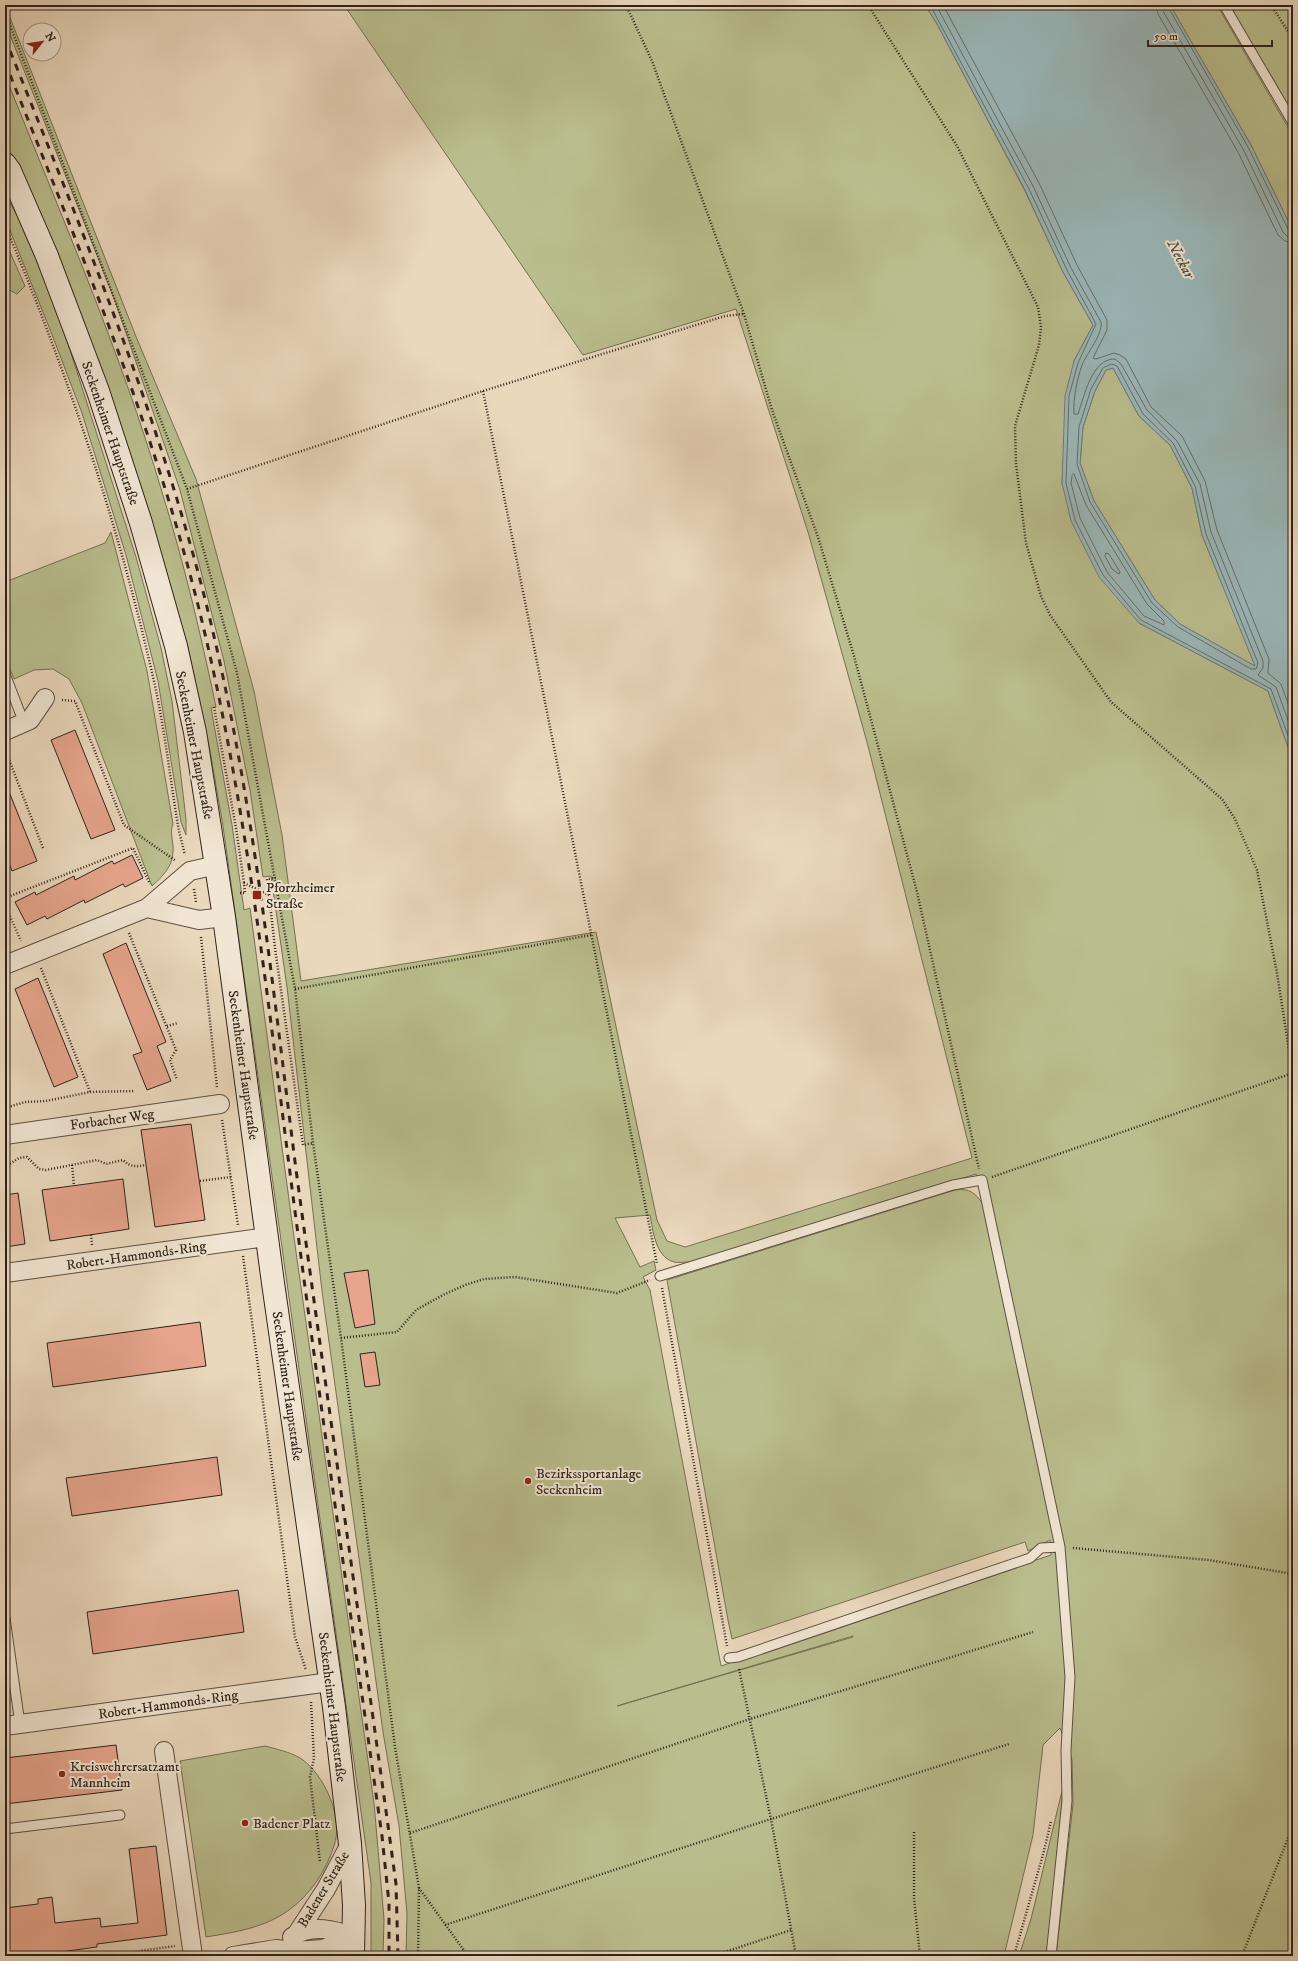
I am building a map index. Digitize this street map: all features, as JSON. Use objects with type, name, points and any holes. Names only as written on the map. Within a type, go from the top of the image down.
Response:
[{"type":"main road","name":"Seckenheimer Hauptstraße","points":[[5,164],[10,171],[47,256],[98,391],[141,523],[176,646],[195,732],[217,866],[267,1237],[320,1684],[350,1844],[354,1946]]},
{"type":"main road","points":[[5,182],[22,200]]},
{"type":"street","points":[[5,731],[30,720],[45,698]]},
{"type":"street","points":[[5,965],[152,904],[190,871],[217,866]]},
{"type":"street","points":[[152,904],[199,920],[224,917]]},
{"type":"street","name":"Forbacher Weg","points":[[5,1135],[220,1104]]},
{"type":"street","name":"Robert-Hammonds-Ring","points":[[5,1274],[267,1237]]},
{"type":"street","name":"Robert-Hammonds-Ring","points":[[13,1725],[320,1684]]},
{"type":"street","points":[[164,1751],[193,1950]]},
{"type":"street","name":"Badener Straße","points":[[297,1947],[350,1844]]},
{"type":"street","name":"Badener Straße","points":[[233,1956],[297,1947],[317,1929],[331,1929],[354,1946]]},
{"type":"lane","points":[[1224,5],[1293,123]]},
{"type":"lane","points":[[5,674],[24,723]]},
{"type":"lane","points":[[660,1276],[953,1185],[982,1180],[1060,1547],[1070,1677],[1066,1750],[1067,1801],[1051,1956]]},
{"type":"lane","points":[[729,1658],[738,1657],[1030,1558],[1041,1548],[1060,1547]]},
{"type":"lane","points":[[5,1618],[13,1725]]},
{"type":"lane","points":[[5,1829],[120,1815]]},
{"type":"path","points":[[626,5],[652,61],[744,314],[772,410],[818,537],[856,664],[917,892],[982,1180],[1292,1073]]},
{"type":"path","points":[[868,5],[957,146],[1038,307],[1041,327],[1039,344],[1016,426],[1016,464],[1026,543],[1041,596],[1050,615],[1111,702],[1222,799],[1235,819],[1257,870],[1277,973],[1293,1076]]},
{"type":"path","points":[[1271,5],[1293,39]]},
{"type":"path","points":[[5,12],[187,489],[237,673],[276,878],[295,989],[313,1143],[341,1338],[395,1746],[419,1888],[418,1956]]},
{"type":"path","points":[[5,225],[75,405],[122,554],[154,679],[178,831],[190,871],[199,920],[220,1104],[241,1241],[295,1637],[320,1684],[314,1758],[310,1777],[326,1889]]},
{"type":"path","points":[[187,489],[483,391],[725,316],[744,314]]},
{"type":"path","points":[[483,391],[672,1334],[729,1658]]},
{"type":"path","points":[[45,698],[75,701],[124,825],[190,871]]},
{"type":"path","points":[[214,707],[234,814],[244,883]]},
{"type":"path","points":[[5,749],[43,848]]},
{"type":"path","points":[[5,898],[133,848],[152,904]]},
{"type":"path","points":[[269,895],[267,879],[276,878]]},
{"type":"path","points":[[5,904],[32,954],[90,1092]]},
{"type":"path","points":[[270,907],[303,1145],[313,1143]]},
{"type":"path","points":[[123,917],[176,1050],[170,1060],[177,1080]]},
{"type":"path","points":[[295,989],[591,935]]},
{"type":"path","points":[[167,1026],[178,1023]]},
{"type":"path","points":[[5,1108],[25,1102],[46,1101],[90,1092],[135,1091]]},
{"type":"path","points":[[5,1167],[23,1157],[30,1158],[39,1169],[46,1170],[97,1160],[106,1164],[123,1160],[136,1167],[146,1165]]},
{"type":"path","points":[[72,1165],[74,1186]]},
{"type":"path","points":[[200,1181],[231,1176]]},
{"type":"path","points":[[341,1338],[397,1332],[416,1310],[443,1295],[465,1285],[484,1279],[515,1277],[617,1293],[660,1276]]},
{"type":"path","points":[[1060,1547],[1209,1560],[1293,1574]]},
{"type":"path","points":[[410,1832],[750,1719],[1033,1632]]},
{"type":"path","points":[[738,1657],[771,1819],[796,1956]]},
{"type":"path","points":[[445,1925],[771,1819],[1009,1744]]},
{"type":"path","points":[[1014,1956],[1044,1851],[1051,1820]]},
{"type":"path","points":[[1242,1956],[1293,1825]]},
{"type":"path","points":[[914,1832],[914,1898],[920,1956]]},
{"type":"path","points":[[419,1888],[468,1956]]},
{"type":"path","points":[[713,1956],[792,1930]]},
{"type":"path","points":[[106,1956],[193,1950]]},
{"type":"green space","points":[[5,5],[22,48],[22,62],[28,62],[137,339],[196,479],[254,691],[282,835],[301,981],[596,932],[657,1220],[667,1241],[685,1247],[972,1158],[867,742],[808,532],[736,309],[583,355],[344,5],[925,5],[936,22],[1025,191],[1063,272],[1093,325],[1074,361],[1062,483],[1139,623],[1268,691],[1293,761],[1293,1956],[1056,1956],[1073,1804],[1072,1760],[1060,1728],[1043,1745],[1033,1835],[1004,1956],[406,1956],[407,1914],[399,1826],[383,1732],[322,1291],[287,987],[271,876],[263,877],[250,790],[224,661],[180,490],[115,301],[5,22]],"holes":[[[976,1174],[983,1204],[972,1192],[955,1190],[667,1280],[732,1639],[1025,1542],[1028,1551],[1050,1540],[1051,1555],[721,1666],[650,1290],[643,1277],[656,1270],[654,1261],[640,1267],[615,1218],[650,1215],[656,1242],[663,1255],[674,1262],[690,1262]],[[853,1636],[853,1637],[617,1706]]]},
{"type":"green space","points":[[1170,5],[1217,5],[1289,129],[1293,137],[1293,231],[1251,145]]},
{"type":"green space","points":[[1227,5],[1286,5],[1293,16],[1293,117],[1277,86]]},
{"type":"green space","points":[[5,75],[108,334],[145,439],[185,572],[216,707],[211,708],[232,825],[244,910],[250,908],[296,1252],[374,1803],[384,1919],[383,1956],[371,1956],[371,1883],[223,826],[209,745],[188,648],[154,530],[120,424],[41,214],[21,171],[5,147]]},
{"type":"green space","points":[[5,195],[25,228],[63,328],[136,557],[161,648],[172,701],[186,819],[186,835],[181,822],[158,681],[126,555],[82,413],[5,218]]},
{"type":"green space","points":[[5,241],[25,286],[17,294],[5,288]]},
{"type":"green space","points":[[1113,368],[1139,416],[1170,445],[1192,488],[1202,535],[1256,667],[1180,624],[1155,600],[1094,501],[1080,463],[1083,427],[1095,391],[1106,370]]},
{"type":"green space","points":[[111,532],[147,671],[173,824],[171,831],[173,857],[169,867],[152,886],[82,703],[69,679],[53,669],[34,670],[14,679],[5,656],[5,582],[105,543]]},
{"type":"green space","name":"Badener Platz","points":[[265,1746],[287,1752],[300,1758],[317,1774],[330,1797],[334,1810],[336,1835],[334,1846],[327,1864],[316,1882],[304,1897],[289,1910],[260,1925],[239,1931],[206,1937],[180,1761]]},
{"type":"green space","points":[[1064,1783],[1047,1956],[1019,1956],[1031,1919]]},
{"type":"water","name":"Neckar","points":[[925,5],[1170,5],[1251,145],[1293,231],[1293,761],[1268,691],[1139,623],[1099,577],[1071,521],[1062,483],[1065,396],[1074,361],[1093,325],[1063,272],[1025,190],[936,22]],"holes":[[[1113,368],[1139,416],[1170,445],[1192,488],[1202,535],[1255,666],[1180,624],[1155,600],[1094,501],[1080,463],[1083,427],[1095,391],[1106,370]]]},
{"type":"building","points":[[75,730],[115,830],[91,839],[51,740]]},
{"type":"building","points":[[5,782],[37,861],[12,871],[5,853]]},
{"type":"building","points":[[132,855],[143,878],[125,887],[123,884],[85,903],[84,900],[47,919],[45,916],[27,925],[15,902],[35,892],[36,895],[74,876],[75,880],[112,861],[114,864]]},
{"type":"building","points":[[126,943],[166,1042],[157,1046],[171,1081],[147,1090],[133,1055],[142,1052],[103,954]]},
{"type":"building","points":[[38,978],[78,1077],[54,1087],[15,989]]},
{"type":"building","points":[[191,1124],[205,1220],[155,1227],[141,1130]]},
{"type":"building","points":[[123,1179],[129,1229],[50,1241],[42,1190]]},
{"type":"building","points":[[18,1193],[25,1244],[5,1247],[5,1195]]},
{"type":"building","points":[[368,1270],[375,1324],[355,1328],[344,1273]]},
{"type":"building","points":[[200,1322],[206,1366],[53,1387],[47,1343]]},
{"type":"building","points":[[375,1352],[380,1385],[365,1387],[360,1354]]},
{"type":"building","points":[[217,1457],[222,1495],[72,1516],[66,1478]]},
{"type":"building","points":[[238,1590],[244,1632],[93,1654],[87,1612]]},
{"type":"building","name":"Kreiswehrersatzamt Mannheim","points":[[116,1745],[122,1790],[5,1804],[5,1758]]},
{"type":"building","points":[[156,1846],[167,1935],[97,1944],[97,1947],[31,1956],[5,1956],[5,1908],[38,1904],[38,1899],[52,1897],[55,1923],[100,1918],[101,1927],[138,1923],[129,1849]]},
{"type":"railway","points":[[5,38],[115,318],[164,459],[206,603],[237,745],[260,888],[297,1177],[396,1884],[398,1956]]},
{"type":"railway","points":[[5,62],[85,263],[135,398],[158,466],[198,605],[231,757],[256,910],[296,1219],[382,1836],[389,1903],[389,1956]]},
{"type":"place","name":"Pforzheimer Straße","points":[[257,895]]},
{"type":"place","name":"Bezirkssportanlage Seckenheim","points":[[528,1481]]},
{"type":"place","name":"Kreiswehrersatzamt Mannheim","points":[[62,1774]]},
{"type":"place","name":"Badener Platz","points":[[245,1823]]}]
